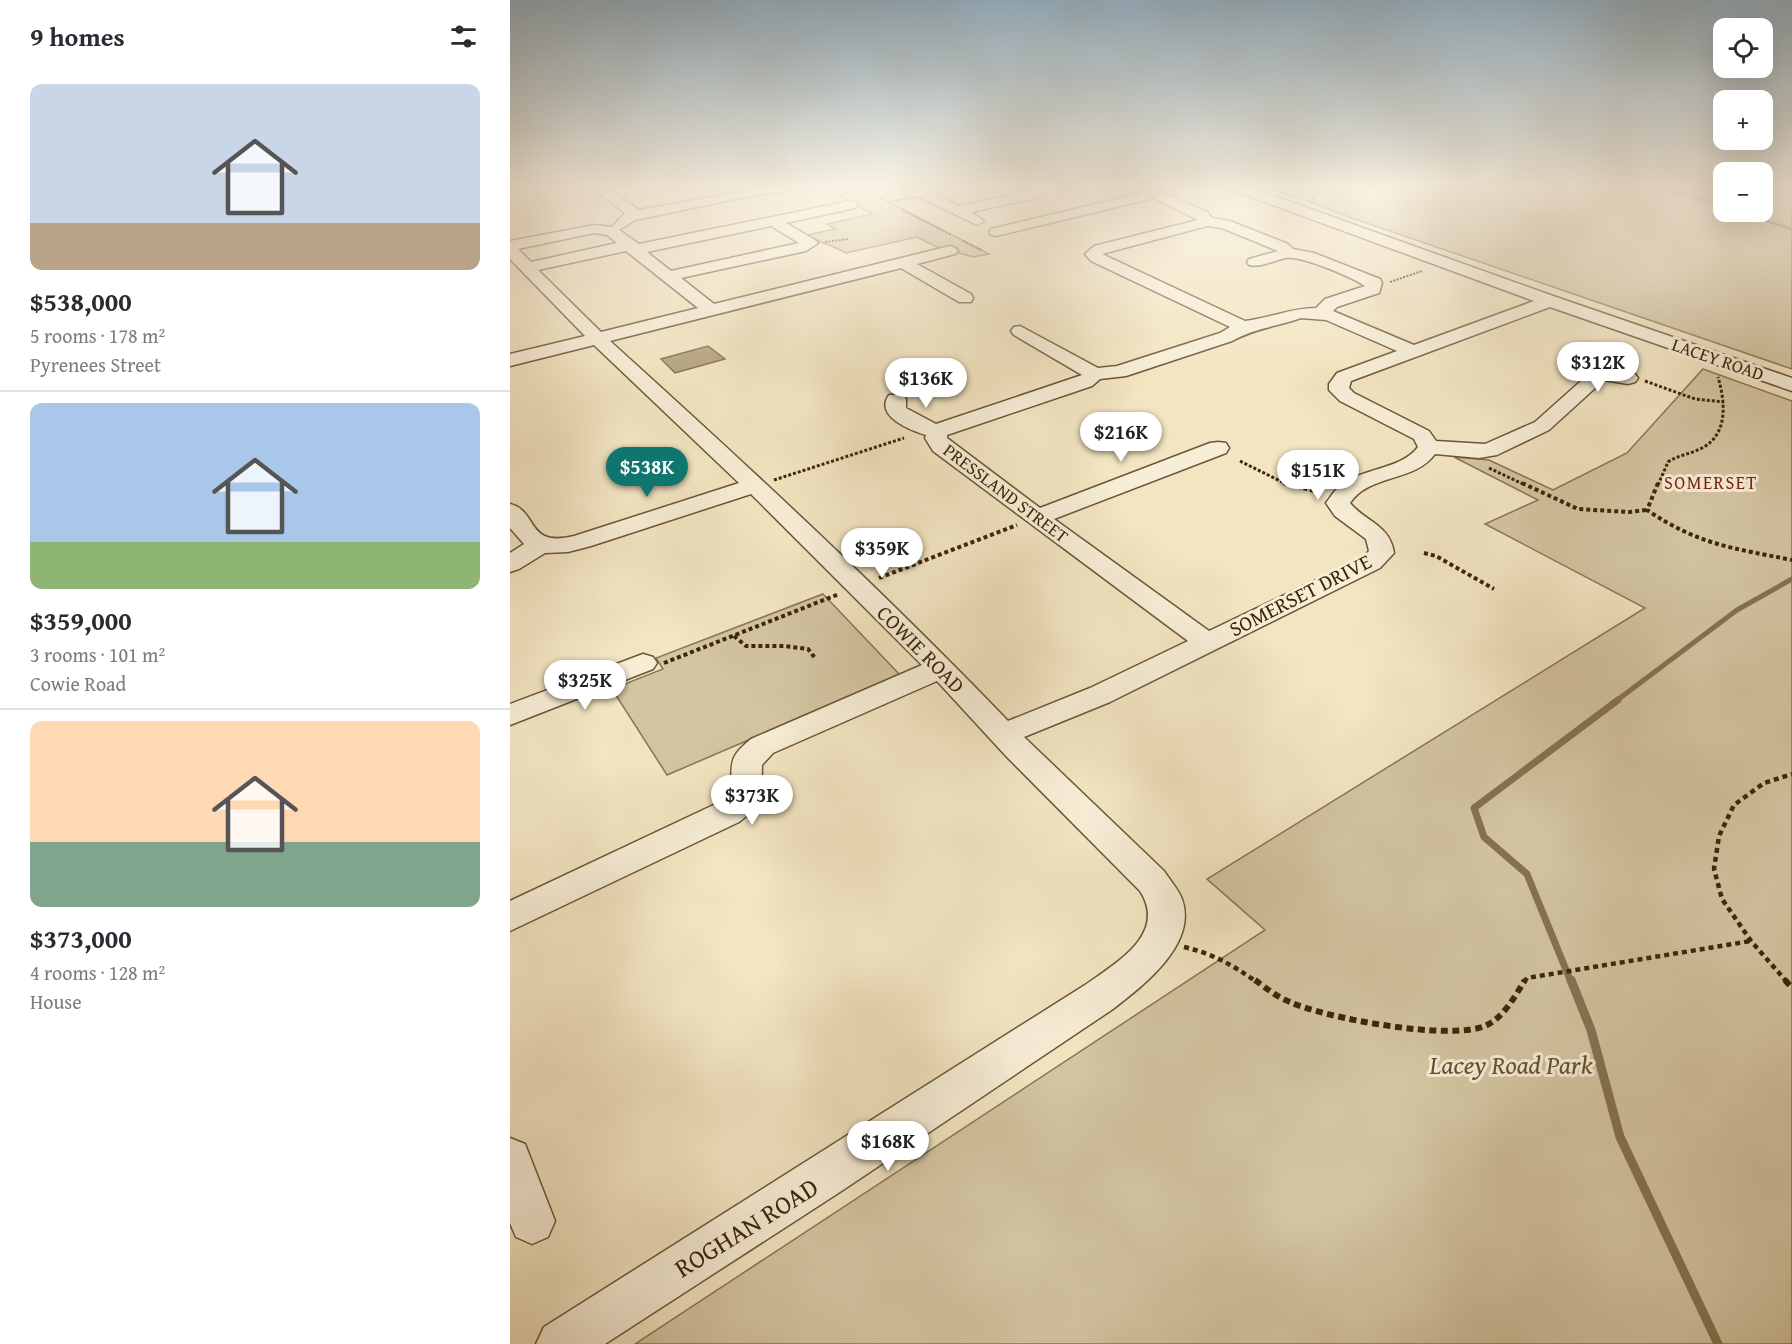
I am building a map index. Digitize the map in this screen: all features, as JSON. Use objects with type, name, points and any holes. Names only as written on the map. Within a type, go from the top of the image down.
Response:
[{"type":"street","points":[[516,254],[588,250]]},
{"type":"street","points":[[637,250],[712,311]]},
{"type":"street","points":[[669,276],[793,250]]},
{"type":"street","points":[[1098,250],[1093,254],[1097,258],[1244,327]]},
{"type":"street","points":[[1285,250],[1288,253]]},
{"type":"street","name":"LACEY ROAD","points":[[1409,250],[1792,385]]},
{"type":"street","points":[[510,360],[950,251]]},
{"type":"street","points":[[1256,263],[1288,253],[1308,256],[1374,283],[1373,289],[1331,303],[1321,313],[1413,351]]},
{"type":"street","name":"COWIE ROAD","points":[[516,254],[598,339],[763,483],[1003,734],[1160,889],[1168,910],[1168,918],[1161,940]]},
{"type":"street","points":[[905,264],[965,298]]},
{"type":"street","points":[[1429,447],[1422,435],[1347,397],[1340,390],[1339,384],[1344,377],[1550,301]]},
{"type":"street","name":"PRESSLAND STREET","points":[[1206,642],[941,446],[936,438],[937,431],[1085,382],[1095,374],[1119,372],[1226,337],[1244,327],[1265,324],[1300,313],[1321,313]]},
{"type":"street","points":[[1020,331],[1095,374]]},
{"type":"street","points":[[1429,447],[1489,450],[1542,426],[1600,371],[1628,378]]},
{"type":"street","points":[[896,399],[896,410],[910,422],[937,431]]},
{"type":"street","points":[[1197,435],[1240,461]]},
{"type":"street","points":[[1341,495],[1352,487],[1420,458],[1429,447]]},
{"type":"street","points":[[1037,517],[1218,448]]},
{"type":"street","points":[[510,511],[528,538],[540,545],[559,546],[573,544],[763,483]]},
{"type":"street","name":"SOMERSET DRIVE","points":[[1003,734],[1075,706],[1371,563],[1382,553],[1382,542],[1376,533],[1343,512],[1338,502],[1341,495]]},
{"type":"street","points":[[510,564],[540,545]]},
{"type":"street","points":[[510,715],[624,665]]},
{"type":"street","points":[[510,917],[727,814],[742,801],[746,793],[744,767],[762,746],[941,668]]},
{"type":"street","name":"ROGHAN ROAD","points":[[561,1344],[1099,997],[1143,962],[1161,940]]},
{"type":"street","points":[[510,1159],[532,1221]]},
{"type":"path","points":[[1389,285],[1391,282],[1427,269]]},
{"type":"path","points":[[1647,510],[1661,471],[1670,460],[1709,445],[1723,418],[1724,402],[1717,373]]},
{"type":"path","points":[[1628,378],[1646,381],[1695,399],[1724,402]]},
{"type":"path","points":[[763,483],[910,436],[937,431]]},
{"type":"path","points":[[1240,461],[1280,482],[1304,490],[1341,495]]},
{"type":"path","points":[[1479,463],[1578,508],[1629,512],[1647,510],[1676,529],[1698,538],[1730,548],[1792,560]]},
{"type":"path","points":[[874,580],[1037,517]]},
{"type":"path","points":[[1424,553],[1436,556],[1494,589]]},
{"type":"path","points":[[624,665],[656,667],[845,592]]},
{"type":"path","points":[[734,636],[746,645],[784,646],[808,650],[815,658]]},
{"type":"path","points":[[1792,774],[1764,783],[1734,805],[1719,836],[1714,869],[1722,899],[1750,941],[1792,988]]},
{"type":"path","points":[[1161,940],[1206,951],[1289,1002],[1311,1011],[1433,1031],[1465,1032],[1485,1027],[1499,1017],[1527,978],[1750,941]]},
{"type":"green space","points":[[839,250],[861,250],[846,253]]},
{"type":"green space","points":[[946,250],[981,250],[989,254],[974,257]]},
{"type":"green space","points":[[1444,250],[1792,250],[1792,369]]},
{"type":"green space","name":"Lacey Road Park","points":[[1703,369],[1792,401],[1792,1344],[635,1344],[1265,930],[1207,879],[1645,608],[1485,524],[1538,500],[1454,457],[1489,460],[1553,490],[1627,453]]},
{"type":"green space","points":[[823,594],[900,675],[667,775],[612,689],[663,669],[656,658]]},
{"type":"shaded area","points":[[708,346],[725,359],[675,373],[661,359]]},
{"type":"waterway","points":[[1616,701],[1737,610],[1792,579]]},
{"type":"waterway","points":[[1571,982],[1527,874],[1484,837],[1474,808],[1618,700]]},
{"type":"waterway","points":[[1571,980],[1591,1030],[1620,1137],[1718,1344]]},
{"type":"district","name":"SOMERSET","points":[[1711,482]]}]
